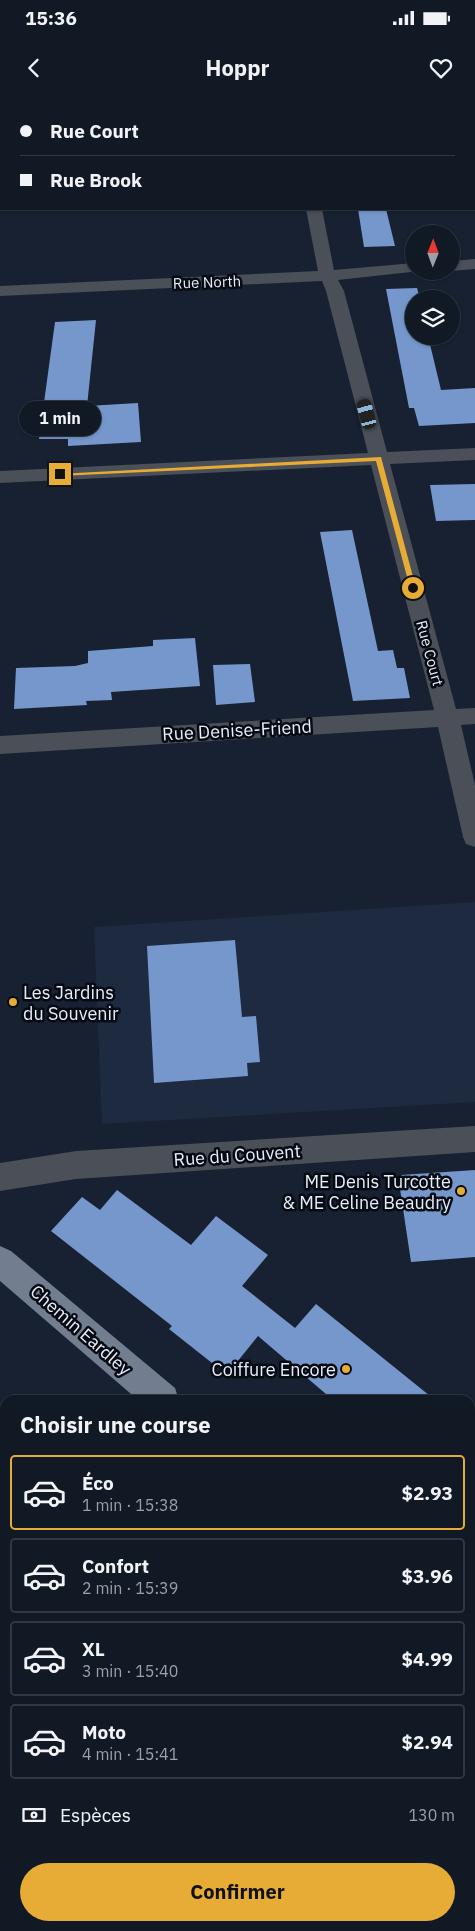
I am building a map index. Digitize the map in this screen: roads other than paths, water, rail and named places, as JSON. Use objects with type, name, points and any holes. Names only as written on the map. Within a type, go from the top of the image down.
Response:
[{"type":"main road","name":"Chemin Eardley","points":[[0,1260],[157,1395]]},
{"type":"street","name":"Rue Court","points":[[314,210],[327,275],[335,290],[447,717],[475,837]]},
{"type":"street","points":[[460,265],[475,264]]},
{"type":"street","name":"Rue North","points":[[0,291],[288,279],[405,269]]},
{"type":"street","points":[[0,477],[475,454]]},
{"type":"street","name":"Rue Denise-Friend","points":[[0,744],[475,716]]},
{"type":"street","name":"Rue du Couvent","points":[[0,1177],[76,1166],[475,1139]]},
{"type":"place","name":"Les Jardins du Souvenir","points":[[13,1002]]},
{"type":"place","name":"ME Denis Turcotte & ME Celine Beaudry","points":[[461,1191]]},
{"type":"place","name":"Coiffure Encore","points":[[346,1369]]}]
